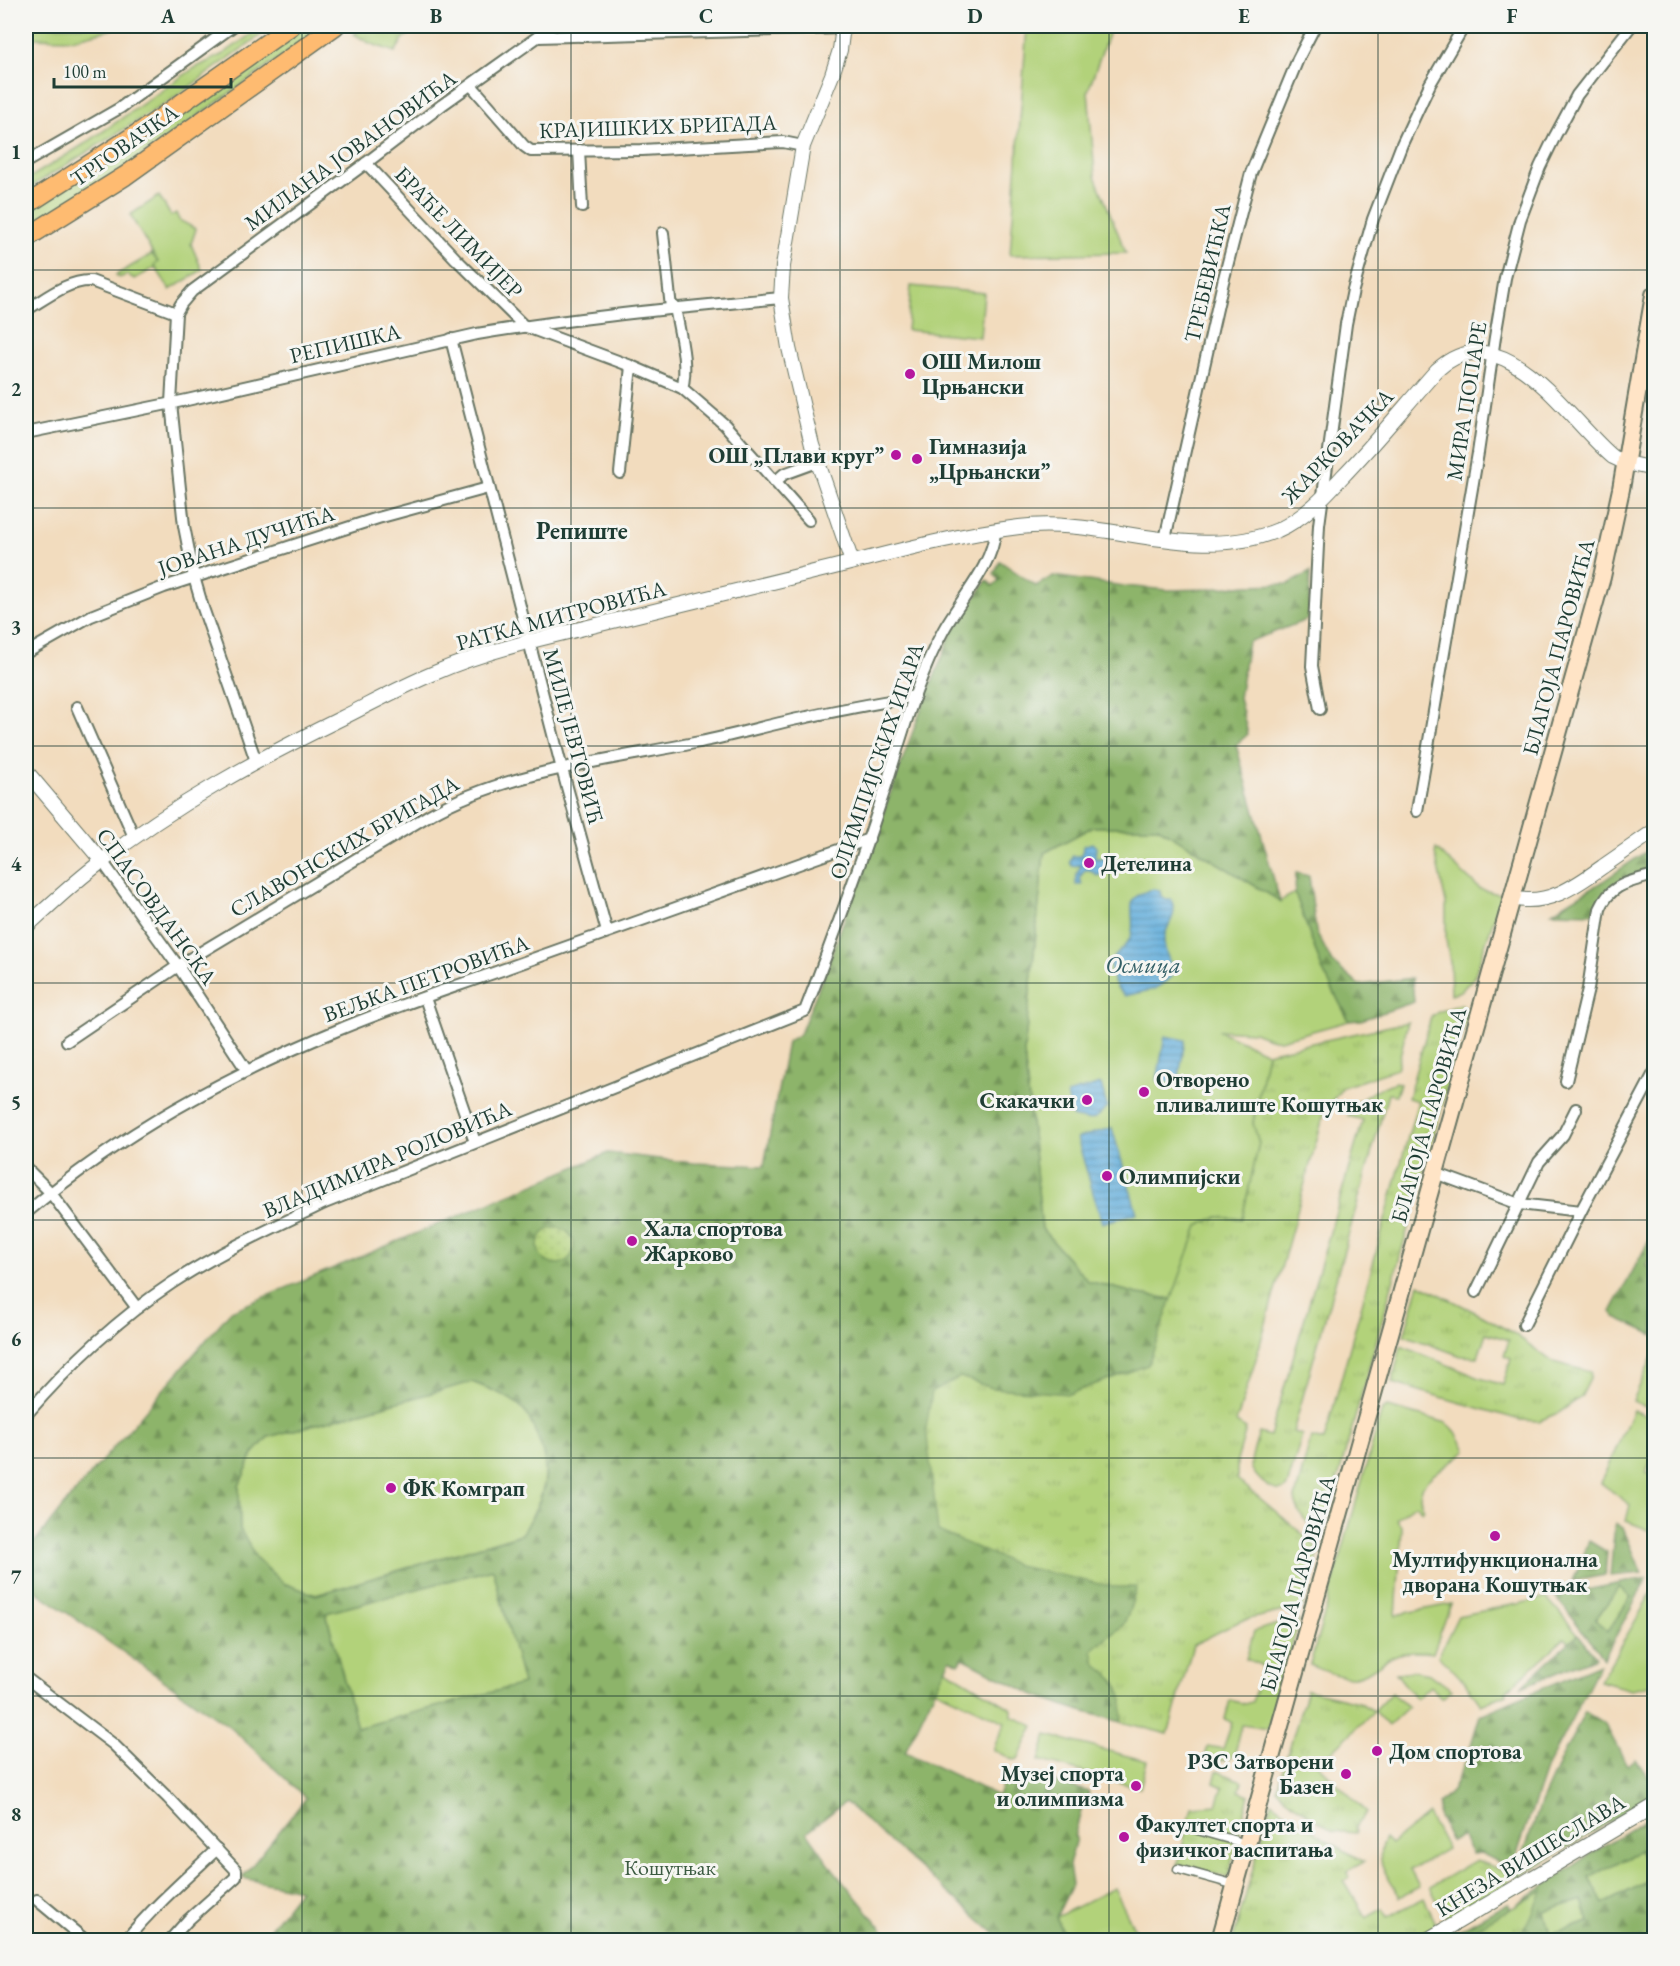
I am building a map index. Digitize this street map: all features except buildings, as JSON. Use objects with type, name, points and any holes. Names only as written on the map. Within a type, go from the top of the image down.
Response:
[{"type":"main road","name":"ТРГОВАЧКА","points":[[26,205],[143,130],[291,26]]},
{"type":"main road","name":"ТРГОВАЧКА","points":[[26,238],[125,176],[335,26]]},
{"type":"main road","name":"БЛАГОЈА ПАРОВИЋА","points":[[1220,1941],[1602,577],[1626,464],[1654,295]]},
{"type":"street","name":"ТРГОВАЧКА","points":[[26,162],[120,108],[233,26]]},
{"type":"street","name":"МИЛАНА ЈОВАНОВИЋА","points":[[176,313],[192,291],[553,26]]},
{"type":"street","points":[[571,26],[581,36]]},
{"type":"street","name":"ТРЕБЕВИЋКА","points":[[1165,539],[1223,282],[1251,173],[1298,59],[1315,26]]},
{"type":"street","points":[[1320,709],[1312,666],[1322,499],[1328,470],[1346,324],[1353,290],[1373,219],[1402,144],[1430,84],[1464,26]]},
{"type":"street","name":"МИРА ПОПАРЕ","points":[[1417,811],[1505,278],[1517,232],[1540,167],[1577,95],[1631,26]]},
{"type":"street","points":[[538,37],[843,27],[840,50],[832,75],[803,146],[783,266],[781,298],[789,348],[817,462],[852,562]]},
{"type":"street","name":"КРАЈИШКИХ БРИГАДА","points":[[471,85],[524,146],[531,151],[642,150],[783,142],[803,146]]},
{"type":"street","points":[[579,150],[582,207]]},
{"type":"street","name":"БРАЋЕ ЛИМИЈЕР","points":[[366,163],[464,267],[524,326]]},
{"type":"street","points":[[663,233],[684,369],[682,388]]},
{"type":"street","points":[[26,310],[67,286],[84,280],[176,313],[171,403],[183,516],[194,577],[256,761]]},
{"type":"street","name":"РЕПИШКА","points":[[26,433],[171,403],[451,339],[524,326],[781,298]]},
{"type":"street","points":[[524,326],[631,366],[682,388],[725,425],[809,520]]},
{"type":"street","name":"МИЛЕ ЈЕВТОВИЋ","points":[[451,339],[562,769],[608,933]]},
{"type":"street","name":"ЖАРКОВАЧКА","points":[[995,531],[1045,525],[1208,542],[1258,536],[1296,521],[1322,499],[1364,455],[1445,362],[1456,356],[1473,353],[1508,359],[1527,370],[1605,450],[1626,464],[1654,469]]},
{"type":"street","points":[[620,473],[631,366]]},
{"type":"street","points":[[775,482],[784,474],[817,462]]},
{"type":"street","name":"ЈОВАНА ДУЧИЋА","points":[[26,653],[91,616],[126,601],[378,518],[488,488]]},
{"type":"street","name":"РАТКА МИТРОВИЋА","points":[[26,927],[102,861],[171,813],[256,761],[429,675],[529,641],[852,562],[995,531]]},
{"type":"street","name":"ОЛИМПИЈСКИХ ИГАРА","points":[[805,1011],[869,839],[915,696],[943,631],[988,560],[995,531]]},
{"type":"street","name":"СЛАВОНСКИХ БРИГАДА","points":[[67,1041],[178,966],[446,805],[495,786],[562,769],[743,734],[805,717],[915,696]]},
{"type":"street","points":[[77,707],[134,837]]},
{"type":"street","name":"СПАСОВДАНСКА","points":[[26,771],[102,861],[178,966],[247,1071]]},
{"type":"street","points":[[1512,898],[1526,901],[1538,900],[1567,891],[1654,831]]},
{"type":"street","name":"ВЕЉКА ПЕТРОВИЋА","points":[[26,1213],[50,1192],[145,1125],[191,1098],[339,1029],[869,839]]},
{"type":"street","points":[[1566,1082],[1583,1012],[1600,909],[1604,900],[1616,887],[1654,875]]},
{"type":"street","points":[[425,998],[475,1142]]},
{"type":"street","name":"ВЛАДИМИРА РОЛОВИЋА","points":[[26,1415],[63,1376],[137,1308],[213,1258],[327,1202],[805,1011]]},
{"type":"street","points":[[1524,1325],[1654,1073]]},
{"type":"street","points":[[1476,1292],[1539,1162],[1563,1135],[1576,1109]]},
{"type":"street","points":[[26,1168],[50,1192],[137,1308]]},
{"type":"street","points":[[1435,1173],[1519,1204],[1581,1211]]},
{"type":"street","points":[[26,1678],[113,1744],[234,1866],[237,1874],[229,1884],[188,1920],[170,1941]]},
{"type":"street","name":"КНЕЗА ВИШЕСЛАВА","points":[[1427,1941],[1654,1806]]},
{"type":"street","points":[[1187,1827],[1248,1844]]},
{"type":"street","points":[[126,1941],[141,1922],[217,1849]]},
{"type":"street","points":[[1178,1869],[1236,1885]]},
{"type":"street","points":[[37,1900],[85,1941]]},
{"type":"green space","points":[[26,26],[118,26],[73,39],[26,38]]},
{"type":"green space","points":[[263,26],[273,26],[171,100],[26,190],[26,180],[86,143],[193,69],[223,54]]},
{"type":"green space","points":[[301,26],[325,26],[117,173],[26,230],[26,213]]},
{"type":"green space","points":[[367,26],[422,26],[404,38],[395,52],[369,43],[354,34]]},
{"type":"green space","points":[[1027,26],[1111,26],[1088,91],[1095,176],[1126,253],[1010,255]]},
{"type":"green space","points":[[159,196],[171,216],[176,213],[179,220],[196,229],[191,244],[202,270],[170,290],[154,265],[158,262],[130,215]]},
{"type":"green space","points":[[152,254],[158,262],[154,265],[156,267],[135,279],[127,275],[119,278],[116,275]]},
{"type":"green space","points":[[911,286],[984,293],[980,337],[907,330]]},
{"type":"green space","name":"Кошутњак","points":[[1000,561],[1036,586],[1053,576],[1168,590],[1289,584],[1310,572],[1309,619],[1248,642],[1239,698],[1248,734],[1236,745],[1280,901],[1158,827],[1092,827],[1044,853],[1024,1053],[1042,1229],[1088,1281],[1138,1294],[1172,1299],[1148,1365],[1069,1394],[992,1388],[960,1377],[1113,1587],[1137,1586],[1123,1625],[1092,1650],[1103,1670],[1115,1681],[1124,1699],[1121,1722],[1071,1708],[1030,1693],[963,1658],[959,1664],[950,1659],[905,1752],[998,1796],[1004,1782],[1014,1787],[1020,1775],[1035,1776],[1089,1792],[1084,1800],[1074,1837],[1076,1838],[1069,1865],[1072,1885],[1056,1917],[1067,1940],[1002,1940],[845,1802],[807,1832],[833,1869],[891,1940],[261,1940],[300,1890],[242,1878],[306,1798],[230,1727],[26,1584],[26,1553],[64,1505],[231,1311],[608,1153],[694,1163],[764,1166],[787,1042],[800,1034],[825,972],[919,715],[952,632],[987,580],[993,586],[999,580],[994,574]],"holes":[[[472,1382],[520,1406],[527,1414],[540,1442],[546,1469],[545,1482],[537,1507],[522,1534],[316,1595],[283,1583],[256,1558],[240,1529],[239,1486],[253,1454],[268,1437]],[[493,1569],[523,1684],[357,1728],[326,1613]]]},
{"type":"green space","name":"Отворено пливалиште Кошутњак","points":[[1092,827],[1158,827],[1280,901],[1295,893],[1322,969],[1349,1021],[1280,1040],[1254,1032],[1218,1030],[1267,1053],[1253,1123],[1259,1143],[1242,1219],[1217,1217],[1198,1226],[1172,1299],[1138,1294],[1088,1281],[1042,1229],[1024,1053],[1044,853]]},
{"type":"green space","points":[[1654,846],[1654,869],[1614,885],[1595,913],[1552,912],[1603,881]]},
{"type":"green space","points":[[1436,849],[1480,889],[1502,895],[1474,977],[1461,991],[1451,994],[1450,962],[1446,940],[1446,903],[1435,854]]},
{"type":"green space","points":[[1296,873],[1309,876],[1316,931],[1332,962],[1359,985],[1412,978],[1414,1002],[1361,1020],[1349,1021],[1322,969],[1295,893]]},
{"type":"green space","points":[[1461,1004],[1467,1008],[1466,1020],[1325,1525],[1321,1529],[1316,1528],[1303,1518],[1295,1498],[1311,1438],[1324,1441],[1418,1101],[1408,1098],[1431,1017],[1438,1012]]},
{"type":"green space","points":[[1408,1022],[1397,1069],[1343,1087],[1325,1110],[1236,1423],[1246,1429],[1237,1461],[1237,1479],[1312,1542],[1319,1553],[1302,1607],[1240,1621],[1193,1645],[1168,1734],[1121,1722],[1123,1699],[1115,1681],[1095,1663],[1092,1650],[1123,1625],[1137,1587],[1113,1587],[1019,1566],[938,1531],[926,1428],[932,1392],[960,1377],[992,1388],[1069,1394],[1148,1365],[1198,1226],[1217,1217],[1242,1219],[1259,1143],[1253,1123],[1267,1053]]},
{"type":"green space","points":[[1395,1082],[1400,1084],[1396,1095],[1388,1094],[1293,1432],[1302,1435],[1288,1484],[1284,1489],[1273,1489],[1256,1476],[1251,1465],[1252,1458],[1259,1433],[1270,1436],[1363,1120],[1348,1116],[1353,1105],[1374,1091]]},
{"type":"green space","points":[[556,1228],[569,1233],[574,1246],[569,1259],[556,1264],[543,1259],[538,1246],[543,1233]]},
{"type":"green space","points":[[1654,1231],[1654,1252],[1646,1266],[1654,1269],[1654,1335],[1615,1317],[1611,1312]]},
{"type":"green space","points":[[1419,1284],[1516,1335],[1553,1362],[1591,1372],[1581,1397],[1560,1412],[1539,1421],[1520,1420],[1392,1383],[1401,1346],[1503,1385],[1511,1359],[1504,1356],[1509,1340],[1486,1333],[1478,1357],[1461,1356],[1404,1335]]},
{"type":"green space","points":[[1654,1353],[1654,1411],[1633,1401]]},
{"type":"green space","name":"ФК Комграп","points":[[472,1382],[520,1406],[527,1414],[540,1442],[544,1456],[544,1482],[536,1507],[521,1534],[316,1595],[283,1583],[256,1558],[240,1529],[239,1486],[253,1454],[268,1437]]},
{"type":"green space","points":[[1387,1407],[1447,1423],[1456,1432],[1466,1450],[1426,1482],[1421,1490],[1420,1499],[1424,1509],[1422,1512],[1416,1504],[1396,1519],[1402,1528],[1396,1615],[1451,1604],[1433,1653],[1415,1652],[1396,1655],[1362,1675],[1345,1677],[1310,1665],[1382,1410]]},
{"type":"green space","points":[[1633,1410],[1654,1419],[1654,1453],[1646,1473],[1654,1475],[1654,1532],[1626,1521],[1630,1505],[1601,1483]]},
{"type":"green space","points":[[1615,1523],[1623,1528],[1642,1573],[1610,1576]]},
{"type":"green space","points":[[1589,1541],[1607,1552],[1605,1575],[1573,1581]]},
{"type":"green space","points":[[493,1569],[524,1684],[357,1728],[326,1613]]},
{"type":"green space","points":[[1647,1578],[1604,1658],[1555,1596]],"holes":[[[1619,1587],[1631,1597],[1608,1631],[1595,1620]]]},
{"type":"green space","points":[[1619,1587],[1631,1597],[1608,1631],[1595,1620]]},
{"type":"green space","points":[[1654,1589],[1654,1685],[1631,1690],[1600,1681]]},
{"type":"green space","points":[[1547,1598],[1578,1634],[1569,1642],[1565,1638],[1506,1691],[1507,1694],[1481,1705],[1462,1679],[1438,1656],[1458,1616]]},
{"type":"green space","points":[[1299,1621],[1268,1729],[1242,1725],[1235,1753],[1230,1759],[1205,1757],[1208,1746],[1223,1749],[1232,1723],[1225,1719],[1230,1700],[1244,1704],[1252,1702],[1263,1666],[1246,1659],[1254,1631]]},
{"type":"green space","points":[[1578,1634],[1596,1657],[1521,1687]]},
{"type":"green space","points":[[1600,1664],[1546,1769],[1512,1869],[1481,1853],[1472,1854],[1462,1836],[1451,1842],[1438,1815],[1439,1804],[1452,1791],[1467,1758],[1480,1715]]},
{"type":"green space","points":[[944,1668],[1012,1709],[1012,1716],[1034,1726],[1018,1759],[1013,1760],[993,1750],[1005,1722],[934,1689]]},
{"type":"green space","points":[[1413,1671],[1430,1674],[1452,1690],[1442,1698],[1430,1686],[1416,1699],[1396,1673]]},
{"type":"green space","points":[[1307,1690],[1358,1702],[1374,1711],[1318,1765],[1367,1812],[1355,1827],[1356,1833],[1333,1831],[1284,1797],[1277,1789]]},
{"type":"green space","points":[[1391,1693],[1408,1707],[1388,1726],[1374,1711]]},
{"type":"green space","points":[[1585,1712],[1605,1724],[1627,1765],[1636,1759],[1647,1776],[1654,1774],[1654,1795],[1514,1880],[1541,1803]]},
{"type":"green space","points":[[1047,1735],[1147,1761],[1140,1788],[1039,1760]]},
{"type":"green space","points":[[1217,1771],[1242,1781],[1239,1791],[1249,1795],[1228,1877],[1178,1865],[1192,1807],[1217,1805],[1223,1787],[1214,1783]]},
{"type":"green space","points":[[1272,1802],[1325,1839],[1364,1862],[1347,1871],[1349,1878],[1344,1881],[1366,1918],[1382,1909],[1387,1917],[1424,1898],[1437,1926],[1411,1940],[1233,1940]]},
{"type":"green space","points":[[1428,1814],[1447,1849],[1410,1870],[1419,1887],[1400,1897],[1381,1861],[1381,1846],[1385,1838],[1391,1844]]},
{"type":"green space","points":[[1654,1814],[1654,1940],[1441,1940],[1508,1903],[1511,1909]],"holes":[[[1639,1851],[1653,1879],[1603,1904],[1589,1877]],[[1582,1900],[1589,1922],[1550,1934],[1544,1912]]]},
{"type":"green space","points":[[1639,1851],[1653,1879],[1603,1904],[1589,1877]]},
{"type":"green space","points":[[1476,1860],[1511,1874],[1508,1883],[1447,1920],[1430,1887]]},
{"type":"green space","points":[[1114,1888],[1140,1940],[1067,1940],[1056,1917]]},
{"type":"green space","points":[[1543,1891],[1528,1923],[1515,1940],[1455,1940]]},
{"type":"green space","points":[[1582,1900],[1589,1922],[1550,1934],[1543,1912]]},
{"type":"water","name":"Детелина","points":[[1092,843],[1096,847],[1095,858],[1105,858],[1108,869],[1105,874],[1098,876],[1090,870],[1085,870],[1080,877],[1082,885],[1076,885],[1076,876],[1081,865],[1072,866],[1070,862],[1072,856],[1082,856],[1083,846]]},
{"type":"water","name":"Осмица","points":[[1154,889],[1160,891],[1161,896],[1166,900],[1171,900],[1173,906],[1173,916],[1164,940],[1172,977],[1155,989],[1125,996],[1114,981],[1110,962],[1131,936],[1132,907],[1136,897]]},
{"type":"water","points":[[1165,1036],[1185,1040],[1178,1083],[1157,1080]]},
{"type":"water","name":"Скакачки","points":[[1101,1084],[1107,1107],[1103,1112],[1092,1119],[1072,1117],[1067,1094]]},
{"type":"water","name":"Олимпијски","points":[[1112,1128],[1137,1213],[1102,1223],[1077,1138]]},
{"type":"place","name":"ОШ Милош Црњански","points":[[910,374]]},
{"type":"place","name":"ОШ „Плави круг”","points":[[896,455]]},
{"type":"place","name":"Гимназија „Црњански”","points":[[917,459]]},
{"type":"place","name":"Детелина","points":[[1089,863]]},
{"type":"place","name":"Отворено пливалиште Кошутњак","points":[[1144,1092]]},
{"type":"place","name":"Скакачки","points":[[1087,1100]]},
{"type":"place","name":"Олимпијски","points":[[1107,1176]]},
{"type":"place","name":"Хала спортова Жарково","points":[[632,1241]]},
{"type":"place","name":"ФК Комграп","points":[[391,1488]]},
{"type":"place","name":"Мултифункционална дворана Кошутњак","points":[[1495,1536]]},
{"type":"place","name":"Дом спортова","points":[[1377,1751]]},
{"type":"place","name":"РЗС Затворени Базен","points":[[1346,1774]]},
{"type":"place","name":"Музеј спорта и олимпизма","points":[[1136,1786]]},
{"type":"place","name":"Факултет спорта и физичког васпитања","points":[[1124,1837]]},
{"type":"district","name":"Репиште","points":[[582,531]]}]
